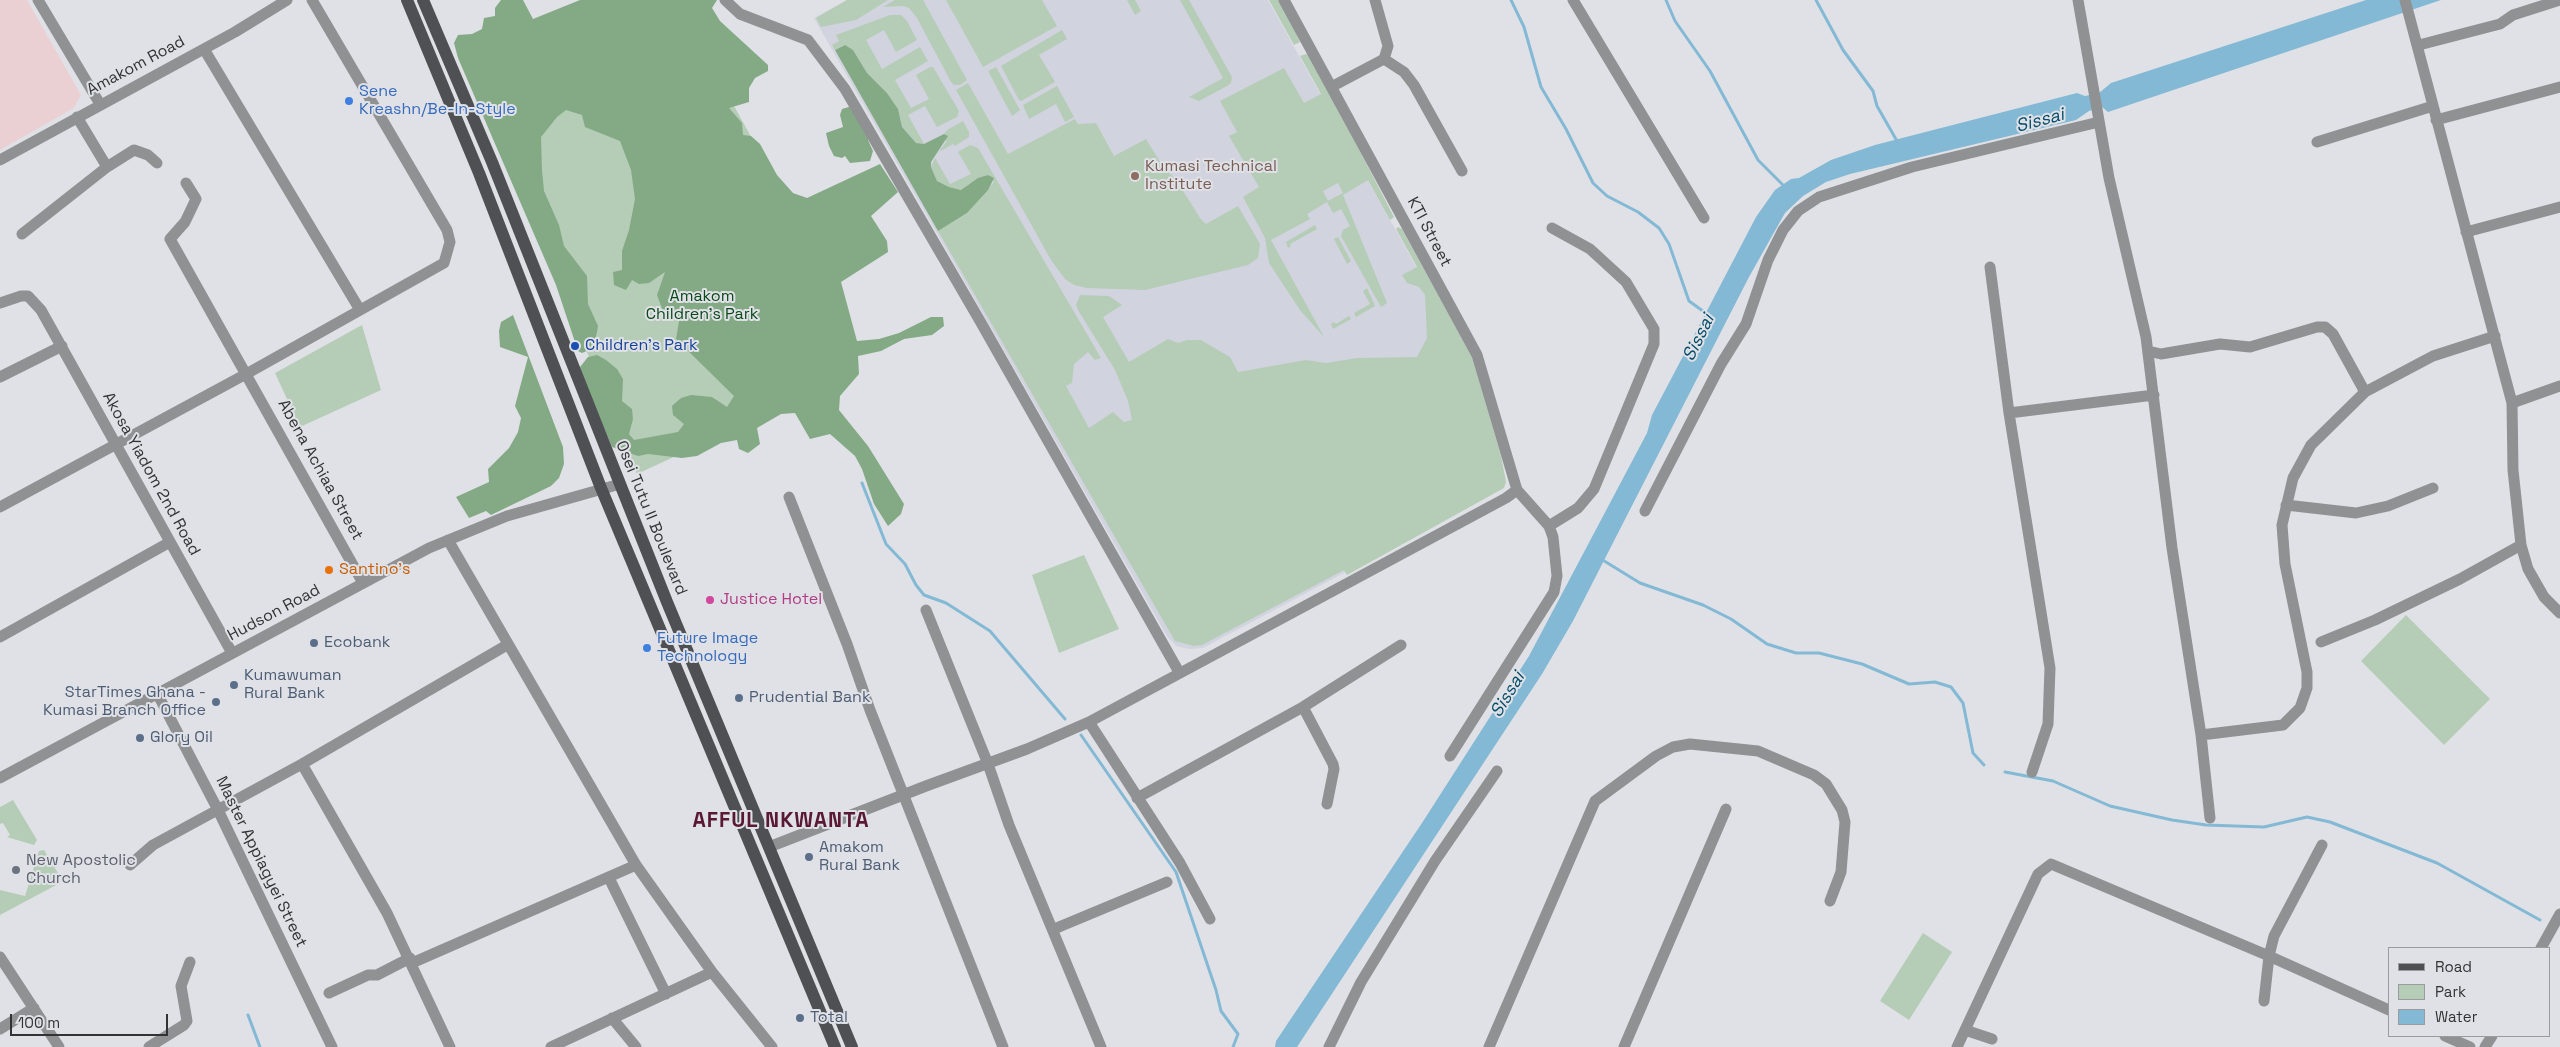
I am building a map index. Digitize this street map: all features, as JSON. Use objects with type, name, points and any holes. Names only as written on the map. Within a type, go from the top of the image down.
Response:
[{"type":"main road","points":[[407,0],[479,173],[601,488],[835,1047]]},
{"type":"main road","name":"Osei Tutu II Boulevard","points":[[425,3],[492,162],[620,484],[852,1047]]},
{"type":"street","points":[[38,0],[100,104]]},
{"type":"street","name":"Amakom Road","points":[[0,160],[204,49],[287,0]]},
{"type":"street","points":[[0,507],[248,374],[444,263],[450,242],[444,225],[312,0]]},
{"type":"street","points":[[725,0],[740,14],[808,40],[845,90],[985,330],[1179,672]]},
{"type":"street","name":"KTI Street","points":[[1284,0],[1333,86],[1477,354],[1517,490]]},
{"type":"street","points":[[1333,86],[1384,59],[1388,46],[1375,0]]},
{"type":"street","points":[[1572,0],[1704,218]]},
{"type":"street","points":[[2078,0],[2092,90],[2148,351],[2172,548],[2201,735],[2210,818]]},
{"type":"street","points":[[2405,0],[2512,403],[2514,470],[2521,545],[2528,569],[2544,597],[2560,612]]},
{"type":"street","points":[[2418,45],[2500,24],[2513,15],[2560,0]]},
{"type":"street","points":[[204,49],[360,310]]},
{"type":"street","points":[[1384,59],[1404,72],[1414,85],[1462,171]]},
{"type":"street","points":[[2436,120],[2560,87]]},
{"type":"street","points":[[2317,142],[2433,106]]},
{"type":"street","points":[[77,117],[107,167]]},
{"type":"street","points":[[1645,511],[1722,364],[1746,324],[1768,260],[1783,230],[1798,211],[1819,197],[1912,167],[2098,120]]},
{"type":"street","points":[[22,234],[107,167],[134,150],[148,156],[157,163]]},
{"type":"street","name":"Abena Achiaa Street","points":[[186,183],[196,199],[185,222],[170,238],[248,374],[363,583]]},
{"type":"street","points":[[2466,232],[2560,207]]},
{"type":"street","points":[[1549,526],[1578,508],[1594,489],[1654,344],[1654,329],[1626,282],[1590,249],[1552,228]]},
{"type":"street","points":[[1990,266],[2009,413],[2050,668],[2048,724],[2032,772]]},
{"type":"street","name":"Akosa Yiadom 2nd Road","points":[[0,303],[21,296],[28,296],[42,310],[232,654]]},
{"type":"street","points":[[2148,351],[2161,354],[2175,353],[2220,344],[2250,347],[2317,327],[2325,327],[2333,334],[2365,392]]},
{"type":"street","points":[[2201,735],[2283,725],[2300,708],[2307,688],[2308,672],[2286,564],[2282,526],[2293,478],[2310,445],[2365,392],[2434,356],[2495,336]]},
{"type":"street","points":[[0,378],[62,346]]},
{"type":"street","points":[[2512,403],[2560,386]]},
{"type":"street","points":[[2009,413],[2154,395]]},
{"type":"street","name":"Hudson Road","points":[[0,778],[363,583],[448,540],[507,516],[620,484]]},
{"type":"street","points":[[2286,505],[2356,513],[2388,506],[2433,488]]},
{"type":"street","points":[[770,847],[1055,738],[1089,722],[1506,498],[1517,490],[1549,526],[1553,538],[1557,576],[1554,592],[1450,756]]},
{"type":"street","points":[[789,497],[1004,1047]]},
{"type":"street","points":[[448,540],[507,645],[636,865],[712,972],[772,1047]]},
{"type":"street","points":[[0,637],[170,542]]},
{"type":"street","points":[[2322,642],[2383,616],[2460,579],[2521,545]]},
{"type":"street","points":[[926,610],[988,764],[1009,825],[1054,929],[1101,1047]]},
{"type":"street","points":[[130,865],[153,846],[302,764],[507,645]]},
{"type":"street","points":[[1137,798],[1303,706],[1401,645]]},
{"type":"street","name":"Master Appiagyei Street","points":[[157,693],[218,810],[332,1047]]},
{"type":"street","points":[[1303,706],[1333,764],[1334,769],[1327,804]]},
{"type":"street","points":[[1089,722],[1180,863],[1210,919]]},
{"type":"street","points":[[1489,1047],[1595,801],[1656,756],[1672,747],[1690,744],[1758,751],[1814,775],[1826,784],[1842,810],[1845,822],[1841,872],[1830,901]]},
{"type":"street","points":[[302,764],[387,913],[450,1047]]},
{"type":"street","points":[[1329,1047],[1361,982],[1435,861],[1497,771]]},
{"type":"street","points":[[1624,1047],[1726,808]]},
{"type":"street","points":[[2264,1001],[2269,956],[2274,936],[2322,845]]},
{"type":"street","points":[[1957,1047],[2038,874],[2050,864],[2269,956],[2388,1010]]},
{"type":"street","points":[[329,993],[368,975],[377,975],[411,961],[636,865]]},
{"type":"street","points":[[609,878],[666,994]]},
{"type":"street","points":[[1054,929],[1167,882]]},
{"type":"street","points":[[2542,947],[2560,914]]},
{"type":"street","points":[[0,957],[59,1047]]},
{"type":"street","points":[[149,1047],[184,1025],[187,1021],[181,986],[190,962]]},
{"type":"street","points":[[551,1047],[712,972]]},
{"type":"street","points":[[0,1030],[34,1008]]},
{"type":"street","points":[[612,1018],[636,1047]]},
{"type":"street","points":[[1965,1030],[1992,1038]]},
{"type":"street","points":[[2447,1037],[2470,1047]]},
{"type":"shaded area","points":[[0,0],[27,0],[81,95],[74,108],[0,150]]},
{"type":"shaded area","name":"Kumasi Technical Institute","points":[[847,0],[1268,0],[1454,335],[1492,494],[1203,648],[1189,649],[1176,646],[1167,636],[814,18]]},
{"type":"green space","name":"Amakom Children's Park","points":[[501,0],[523,0],[533,19],[580,0],[717,0],[712,8],[720,21],[768,65],[768,71],[755,78],[749,88],[749,102],[729,108],[742,123],[743,135],[751,136],[760,144],[777,175],[793,193],[807,198],[880,164],[898,192],[871,216],[887,241],[888,252],[841,282],[857,341],[879,339],[899,333],[931,317],[943,317],[944,326],[932,335],[904,339],[881,351],[858,356],[859,374],[840,396],[839,410],[868,446],[904,504],[901,514],[888,526],[874,504],[862,469],[855,456],[830,434],[810,439],[795,413],[781,414],[757,428],[760,444],[748,453],[739,449],[737,440],[721,443],[697,456],[682,458],[648,454],[638,456],[612,447],[580,367],[588,357],[597,355],[606,360],[617,369],[623,379],[622,401],[632,409],[633,419],[629,434],[634,440],[678,432],[684,424],[673,415],[672,406],[681,398],[691,395],[712,397],[727,407],[734,396],[676,339],[679,321],[663,311],[657,295],[665,272],[649,283],[639,284],[632,280],[626,290],[614,285],[613,272],[622,270],[622,251],[629,230],[635,199],[631,170],[620,141],[585,127],[582,115],[566,110],[557,117],[541,137],[542,171],[544,191],[559,225],[564,246],[587,276],[588,304],[598,326],[595,342],[589,350],[582,353],[578,351],[556,285],[458,58],[454,43],[458,35],[472,34],[482,29],[484,18],[495,16],[495,8]]},
{"type":"green space","name":"Amakom Children's Park","points":[[676,0],[841,301],[854,374],[637,474],[467,60]]},
{"type":"green space","points":[[847,0],[888,0],[856,20],[821,27],[816,18]]},
{"type":"green space","points":[[895,0],[923,0],[967,80],[960,85],[954,85],[951,82],[917,18],[909,8],[902,6],[883,7]]},
{"type":"green space","points":[[946,0],[1042,0],[1057,26],[983,67]]},
{"type":"green space","points":[[1127,0],[1135,0],[1141,11],[1135,15]]},
{"type":"green space","points":[[1180,0],[1189,0],[1232,77],[1231,83],[1227,86],[1199,101],[1189,97],[1223,78]]},
{"type":"green space","points":[[1269,0],[1281,0],[1300,42],[1294,45]]},
{"type":"green space","points":[[890,15],[901,15],[907,21],[917,40],[896,52],[884,30],[866,40],[882,69],[920,47],[928,61],[895,80],[911,108],[929,99],[916,75],[933,67],[959,111],[957,117],[937,127],[925,106],[908,115],[924,144],[916,143],[902,127],[898,109],[887,93],[867,73],[853,50],[844,45],[835,50],[832,45],[839,41],[836,35]]},
{"type":"green space","points":[[1062,30],[1067,39],[1039,55],[1055,82],[1021,101],[1019,100],[1001,66]]},
{"type":"green space","points":[[845,45],[853,50],[867,73],[887,93],[898,109],[902,127],[916,143],[924,144],[944,134],[948,136],[931,162],[931,167],[937,181],[961,190],[978,178],[988,175],[994,178],[988,190],[967,213],[938,231],[835,50]]},
{"type":"green space","points":[[1310,55],[1394,217],[1390,220],[1368,180],[1343,195],[1387,303],[1381,307],[1341,236],[1343,230],[1350,226],[1341,209],[1333,213],[1327,202],[1307,214],[1310,219],[1271,240],[1324,337],[1300,310],[1269,263],[1265,238],[1243,197],[1259,187],[1229,136],[1237,132],[1220,101],[1284,68],[1304,103],[1321,94],[1300,56]],"holes":[[[1338,183],[1343,193],[1328,201],[1323,191]]]},
{"type":"green space","points":[[996,67],[1020,110],[1012,116],[988,71]]},
{"type":"green space","points":[[968,83],[1008,154],[1075,119],[1078,124],[1096,123],[1114,156],[1146,139],[1165,170],[1175,178],[1200,218],[1206,224],[1238,206],[1260,244],[1258,258],[1248,265],[1145,290],[1087,288],[1074,285],[1065,279],[1051,260],[956,90]]},
{"type":"green space","points":[[1057,86],[1074,117],[1065,122],[1056,104],[1029,119],[1023,105]]},
{"type":"green space","points":[[852,106],[868,132],[868,140],[873,151],[870,161],[850,163],[845,156],[842,158],[834,156],[829,146],[826,133],[843,127],[840,115],[842,109]]},
{"type":"green space","points":[[963,121],[969,132],[969,137],[955,146],[953,144],[939,152],[946,142],[946,134],[944,134],[947,130]]},
{"type":"green space","points":[[970,145],[978,148],[1101,358],[1095,360],[1088,352],[1074,364],[1072,383],[1066,386],[1089,428],[1113,412],[1124,422],[1132,420],[1128,401],[1115,370],[1078,310],[1076,305],[1080,295],[1109,296],[1122,305],[1103,317],[1129,362],[1168,339],[1178,343],[1187,340],[1201,340],[1230,357],[1238,372],[1306,360],[1326,363],[1357,358],[1417,357],[1427,338],[1425,295],[1419,287],[1407,283],[1402,275],[1417,267],[1396,229],[1398,227],[1402,229],[1472,357],[1501,456],[1506,482],[1504,488],[1347,575],[1344,570],[1202,645],[1194,646],[1175,641],[938,231],[967,213],[994,182],[988,175],[969,184],[962,190],[949,187],[937,181],[931,167],[935,158],[950,184],[971,174],[958,152]]},
{"type":"green space","points":[[1315,225],[1317,229],[1290,244],[1291,246],[1288,248],[1286,242]]},
{"type":"green space","points":[[1338,237],[1351,261],[1347,264],[1334,239]]},
{"type":"green space","points":[[1367,288],[1375,306],[1356,317],[1354,313],[1370,304],[1363,291]]},
{"type":"green space","points":[[513,315],[563,447],[564,464],[559,478],[551,486],[491,515],[486,511],[469,518],[456,497],[489,482],[488,469],[509,448],[518,432],[521,418],[515,406],[528,357],[500,347],[499,331],[501,322]]},
{"type":"green space","points":[[1349,316],[1351,319],[1333,329],[1331,324],[1334,322],[1336,324]]},
{"type":"green space","points":[[362,325],[381,390],[300,427],[275,373]]},
{"type":"green space","points":[[1084,555],[1119,629],[1059,653],[1032,575]]},
{"type":"green space","points":[[2406,615],[2490,699],[2444,745],[2361,661]]},
{"type":"green space","points":[[13,800],[37,840],[34,845],[7,837],[10,835],[3,823],[0,824],[0,807]]},
{"type":"green space","points":[[44,850],[61,878],[56,881],[58,884],[0,915],[0,890],[25,896],[39,851]]},
{"type":"green space","points":[[1923,933],[1952,952],[1909,1020],[1880,1001]]},
{"type":"water","name":"Sissai","points":[[2366,0],[2441,0],[2108,112],[2102,107],[2089,111],[2076,120],[1850,174],[1826,182],[1803,196],[1785,213],[1749,277],[1573,621],[1542,674],[1297,1047],[1275,1047],[1276,1041],[1422,823],[1529,656],[1647,433],[1652,415],[1756,217],[1775,190],[1791,179],[1799,178],[1831,160],[1875,145],[2077,93],[2085,96],[2099,93],[2111,83]]},
{"type":"waterway","name":"Sissai","points":[[1511,0],[1524,27],[1541,87],[1566,129],[1593,183],[1607,196],[1638,212],[1659,228],[1669,244],[1689,301],[1707,314]]},
{"type":"waterway","points":[[1666,0],[1675,21],[1710,71],[1758,160],[1786,188]]},
{"type":"waterway","points":[[1816,0],[1843,50],[1873,91],[1877,106],[1897,141]]},
{"type":"waterway","points":[[862,483],[886,544],[905,564],[916,585],[924,595],[946,603],[990,631],[1065,719]]},
{"type":"waterway","points":[[1601,559],[1640,583],[1703,605],[1731,619],[1767,644],[1796,653],[1819,653],[1862,664],[1909,684],[1935,682],[1951,687],[1963,703],[1973,753],[1984,765]]},
{"type":"waterway","points":[[1081,735],[1176,872],[1216,990],[1221,1011],[1238,1034],[1233,1047]]},
{"type":"waterway","points":[[2005,772],[2053,781],[2110,806],[2172,820],[2206,825],[2264,827],[2307,817],[2330,822],[2437,863],[2540,920]]},
{"type":"waterway","points":[[248,1015],[260,1047]]},
{"type":"place","name":"Sene Kreashn/Be-In-Style","points":[[349,101]]},
{"type":"place","name":"Kumasi Technical Institute","points":[[1135,176]]},
{"type":"place","name":"Children's Park","points":[[575,346]]},
{"type":"place","name":"Santino's","points":[[329,570]]},
{"type":"place","name":"Justice Hotel","points":[[710,600]]},
{"type":"place","name":"Ecobank","points":[[314,643]]},
{"type":"place","name":"Future Image Technology","points":[[647,648]]},
{"type":"place","name":"Kumawuman Rural Bank","points":[[234,685]]},
{"type":"place","name":"Prudential Bank","points":[[739,698]]},
{"type":"place","name":"StarTimes Ghana - Kumasi Branch Office","points":[[216,702]]},
{"type":"place","name":"Glory Oil","points":[[140,738]]},
{"type":"place","name":"Amakom Rural Bank","points":[[809,857]]},
{"type":"place","name":"New Apostolic Church","points":[[16,870]]},
{"type":"place","name":"Total","points":[[800,1018]]},
{"type":"district","name":"AFFUL NKWANTA","points":[[781,821]]}]
